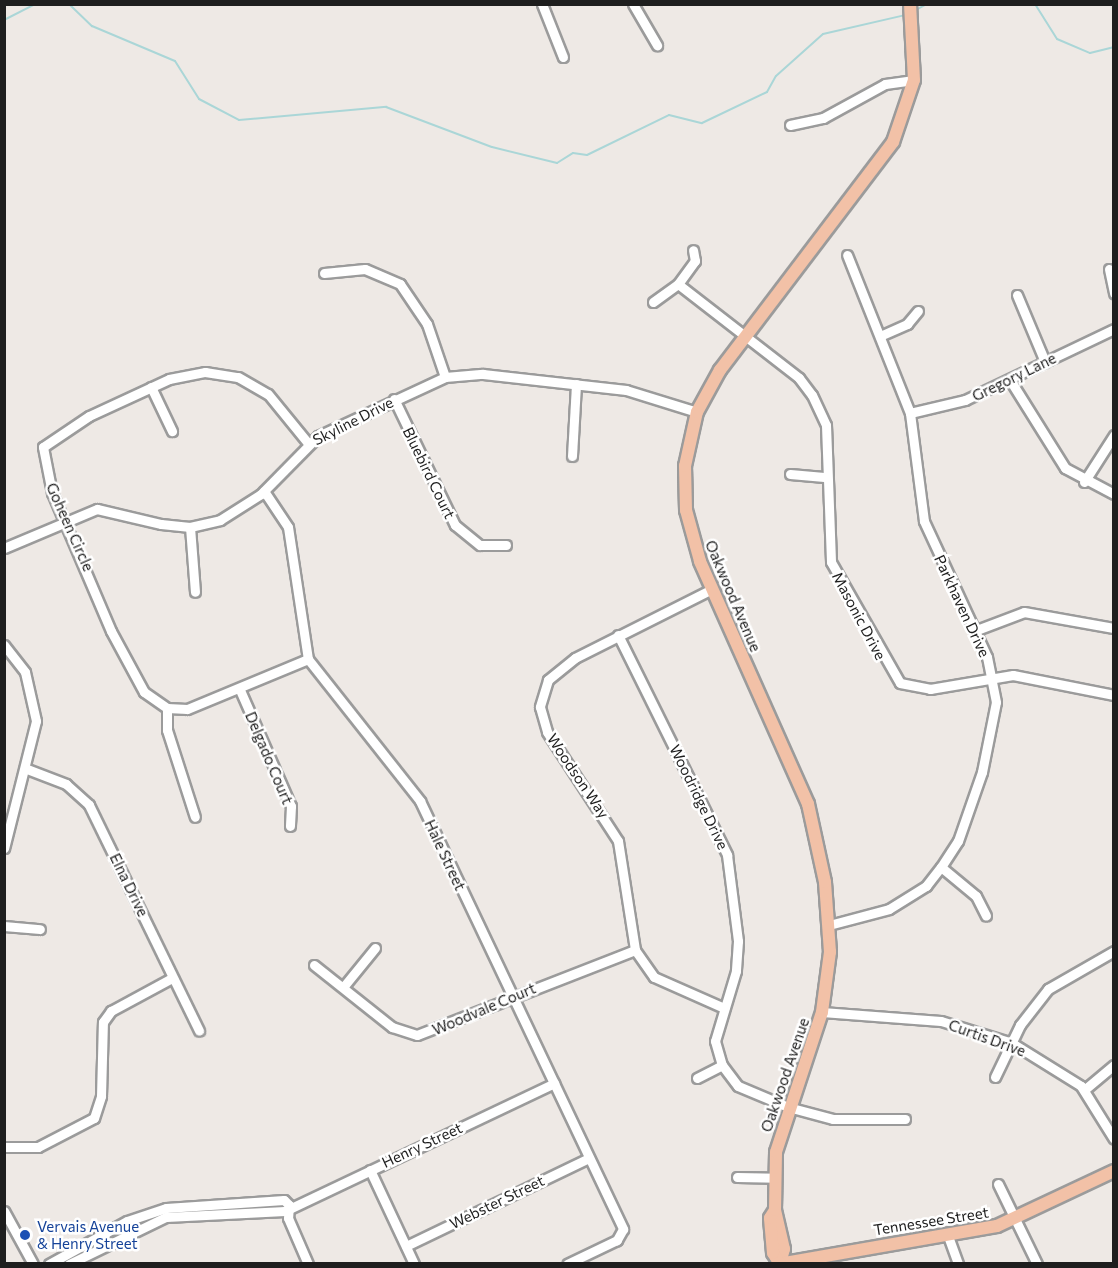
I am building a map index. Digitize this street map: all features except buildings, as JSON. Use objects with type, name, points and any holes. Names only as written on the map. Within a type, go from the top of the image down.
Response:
[{"type":"main road","name":"Oakwood Avenue","points":[[780,1263],[773,1253],[770,1218],[776,1209],[776,1178],[788,1107],[822,1012],[829,925],[810,812],[712,590],[693,539],[684,489],[697,412],[743,339],[880,161],[905,115],[914,80],[915,36],[910,4]]},
{"type":"main road","name":"Tennessee Street","points":[[780,1263],[948,1236],[1015,1218],[1113,1171]]},
{"type":"street","points":[[542,4],[563,57]]},
{"type":"street","points":[[633,4],[657,45]]},
{"type":"street","points":[[790,125],[823,118],[885,84],[914,80]]},
{"type":"street","points":[[653,302],[678,284],[694,261],[693,250]]},
{"type":"street","name":"Parkhaven Drive","points":[[829,925],[889,909],[926,886],[941,867],[958,841],[989,749],[996,702],[992,676],[920,507],[910,413],[847,255]]},
{"type":"street","points":[[324,273],[365,269],[400,284],[437,346],[445,377]]},
{"type":"street","points":[[1109,269],[1113,293]]},
{"type":"street","name":"Masonic Drive","points":[[678,284],[743,339],[799,378],[812,395],[826,425],[831,562],[889,670],[900,683],[919,689],[992,676],[1044,678],[1113,695]]},
{"type":"street","points":[[1017,295],[1045,362]]},
{"type":"street","points":[[880,336],[907,324],[918,311]]},
{"type":"street","name":"Gregory Lane","points":[[910,413],[952,405],[1010,380],[1113,328]]},
{"type":"street","name":"Goheen Circle","points":[[167,708],[144,692],[130,671],[48,480],[43,447],[71,426],[151,387],[188,373],[238,377],[268,394],[308,443]]},
{"type":"street","name":"Skyline Drive","points":[[4,548],[64,519],[106,509],[190,526],[230,515],[264,491],[308,443],[394,399],[445,377],[483,374],[648,394],[697,412]]},
{"type":"street","points":[[1010,380],[1055,457],[1084,482],[1113,494]]},
{"type":"street","points":[[572,456],[576,384]]},
{"type":"street","points":[[151,387],[172,431]]},
{"type":"street","name":"Bluebird Court","points":[[394,399],[455,525],[480,545],[506,545]]},
{"type":"street","points":[[1084,482],[1113,435]]},
{"type":"street","points":[[790,474],[827,477]]},
{"type":"street","points":[[195,817],[166,730],[167,708],[208,705],[308,659],[288,527],[264,491]]},
{"type":"street","points":[[190,526],[195,592]]},
{"type":"street","name":"Woodson Way","points":[[712,590],[618,635],[559,670],[548,680],[540,706],[547,732],[618,841],[635,950],[654,977],[724,1008]]},
{"type":"street","points":[[974,631],[1017,612],[1090,620],[1113,628]]},
{"type":"street","name":"Woodridge Drive","points":[[618,635],[722,840],[738,941],[716,1041],[722,1065]]},
{"type":"street","points":[[4,645],[26,672],[35,702],[35,739],[7,829],[4,848]]},
{"type":"street","name":"Hale Street","points":[[308,659],[408,779],[589,1158],[621,1233],[567,1263]]},
{"type":"street","name":"Delgado Court","points":[[240,690],[291,806],[290,826]]},
{"type":"street","name":"Elna Drive","points":[[27,769],[66,784],[89,805],[199,1031]]},
{"type":"street","points":[[941,867],[976,896],[986,916]]},
{"type":"street","points":[[4,926],[40,928]]},
{"type":"street","points":[[344,986],[375,948]]},
{"type":"street","name":"Woodvale Court","points":[[314,965],[344,986],[392,1027],[417,1035],[635,950]]},
{"type":"street","points":[[995,1077],[1012,1044],[1048,989],[1113,951]]},
{"type":"street","points":[[4,1147],[38,1147],[94,1118],[101,1096],[103,1022],[111,1011],[172,978]]},
{"type":"street","name":"Curtis Drive","points":[[822,1012],[941,1021],[1012,1044],[1084,1090],[1113,1139]]},
{"type":"street","points":[[697,1078],[722,1065],[738,1086],[788,1107],[833,1119],[905,1119]]},
{"type":"street","points":[[1084,1090],[1113,1065]]},
{"type":"street","name":"Henry Street","points":[[69,1263],[166,1217],[285,1210],[289,1205],[370,1170],[554,1083]]},
{"type":"street","name":"Webster Street","points":[[406,1246],[589,1158]]},
{"type":"street","points":[[370,1170],[414,1263]]},
{"type":"street","points":[[737,1177],[776,1178]]},
{"type":"street","points":[[998,1184],[1037,1263]]},
{"type":"street","points":[[49,1263],[127,1221],[166,1208],[284,1200],[289,1205],[288,1218],[308,1263]]},
{"type":"street","points":[[4,1211],[33,1263]]},
{"type":"street","points":[[948,1236],[957,1263]]},
{"type":"waterway","points":[[4,20],[36,4]]},
{"type":"waterway","points":[[69,4],[92,26],[175,61],[199,99],[239,120],[386,107],[492,147],[557,163],[573,153],[587,155],[669,115],[702,123],[767,92],[776,76],[823,34],[905,15]]},
{"type":"waterway","points":[[916,10],[927,4]]},
{"type":"waterway","points":[[1035,4],[1057,39],[1090,53],[1114,47]]},
{"type":"place","name":"Vervais Avenue & Henry Street","points":[[25,1235]]}]
